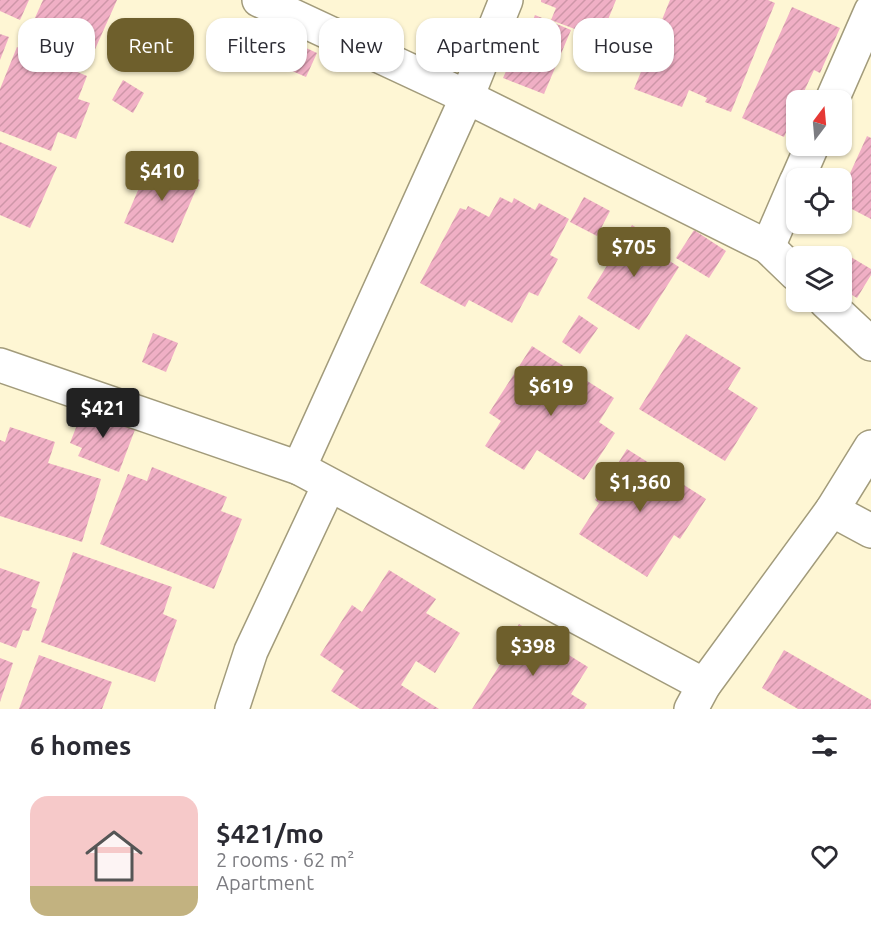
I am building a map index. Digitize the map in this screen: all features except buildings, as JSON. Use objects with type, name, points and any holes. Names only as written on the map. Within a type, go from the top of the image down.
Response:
[{"type":"street","points":[[259,0],[467,97],[768,247],[786,264]]},
{"type":"street","points":[[299,468],[467,97],[506,0]]},
{"type":"street","points":[[836,90],[871,11]]},
{"type":"street","points":[[768,247],[786,205]]},
{"type":"street","points":[[837,312],[871,344]]},
{"type":"street","points":[[0,365],[299,468],[697,697],[832,510],[871,447]]},
{"type":"street","points":[[232,709],[251,651],[329,485]]},
{"type":"street","points":[[832,510],[871,531]]}]
